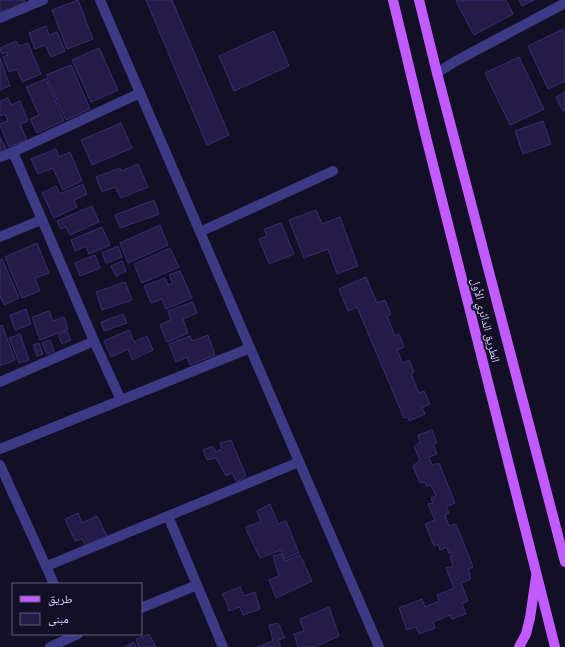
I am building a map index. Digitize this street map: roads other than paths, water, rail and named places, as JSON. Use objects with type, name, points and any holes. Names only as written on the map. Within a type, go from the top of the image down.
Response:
[{"type":"main road","name":"الطريق الدائري الأول","points":[[392,0],[426,141],[555,647]]},
{"type":"main road","name":"الطريق الدائري الأول","points":[[419,0],[565,562]]},
{"type":"main road","points":[[519,647],[526,634],[530,618],[537,573]]},
{"type":"street","points":[[0,18],[43,0]]},
{"type":"street","points":[[100,0],[379,647]]},
{"type":"street","points":[[437,73],[456,61],[565,3]]},
{"type":"street","points":[[0,157],[140,93]]},
{"type":"street","points":[[13,152],[94,341],[122,400]]},
{"type":"street","points":[[200,232],[333,171]]},
{"type":"street","points":[[0,237],[41,220]]},
{"type":"street","points":[[0,382],[94,341]]},
{"type":"street","points":[[0,449],[250,348]]},
{"type":"street","points":[[47,566],[299,462]]},
{"type":"street","points":[[0,465],[54,583]]},
{"type":"street","points":[[168,516],[223,647]]},
{"type":"street","points":[[142,608],[197,585]]},
{"type":"street","points":[[50,647],[75,635]]}]
